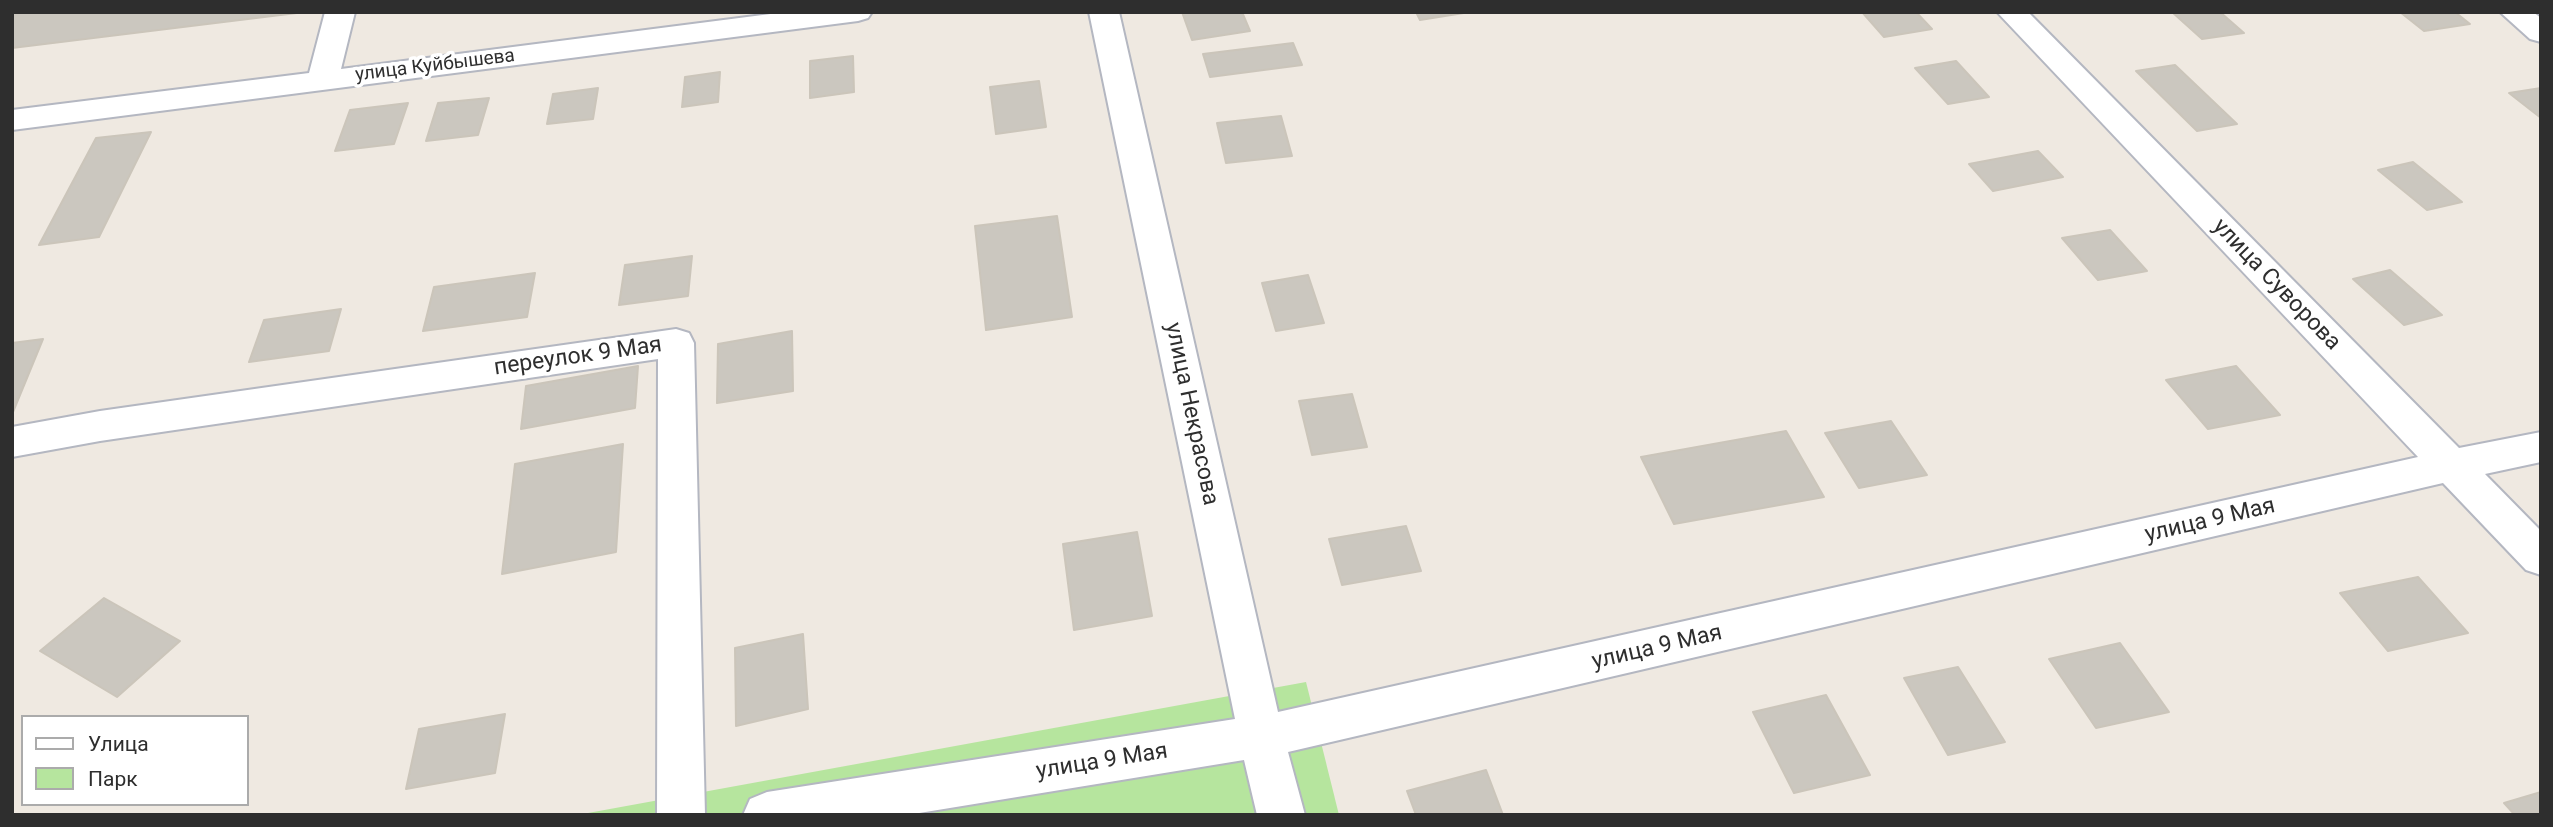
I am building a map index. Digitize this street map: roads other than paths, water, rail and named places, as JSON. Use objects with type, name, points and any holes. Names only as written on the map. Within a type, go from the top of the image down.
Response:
[{"type":"street","points":[[322,81],[340,12]]},
{"type":"street","name":"улица Куйбышева","points":[[12,120],[858,12]]},
{"type":"street","name":"улица Некрасова","points":[[1104,12],[1261,736],[1281,815]]},
{"type":"street","name":"улица Суворова","points":[[2011,12],[2541,558]]},
{"type":"street","points":[[2514,12],[2541,33]]},
{"type":"street","name":"переулок 9 Мая","points":[[12,442],[114,424],[676,343],[681,815]]},
{"type":"street","name":"улица 9 Мая","points":[[767,815],[1261,736],[2541,447]]}]
